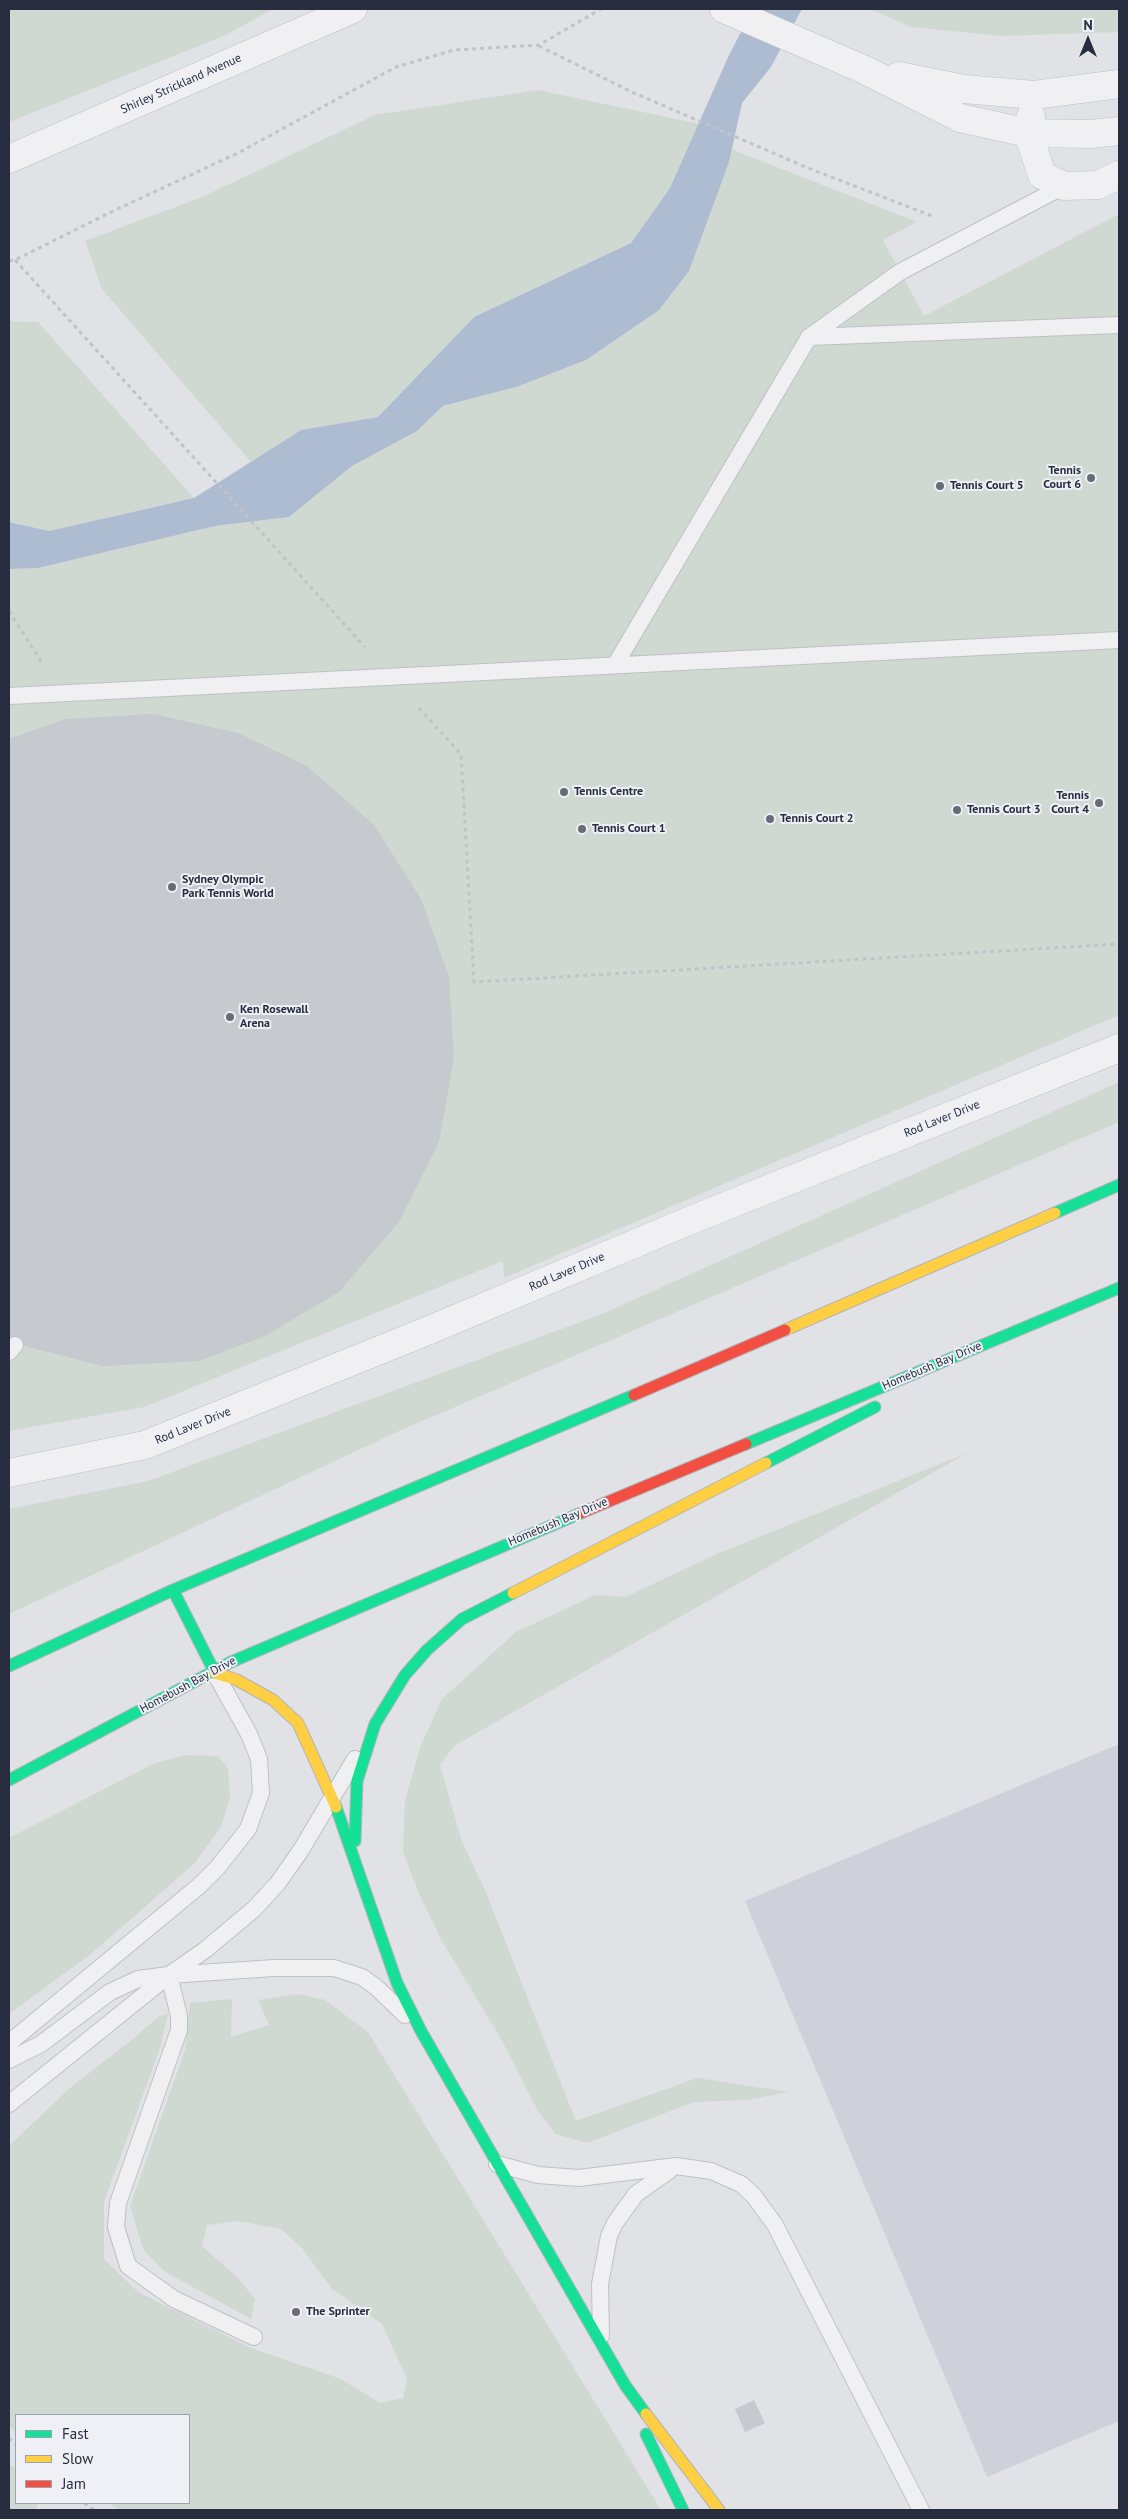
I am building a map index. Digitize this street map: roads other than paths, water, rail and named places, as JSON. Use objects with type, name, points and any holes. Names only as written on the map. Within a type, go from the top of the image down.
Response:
[{"type":"highway","points":[[9,1666],[173,1590],[513,1447],[1119,1185]]},
{"type":"highway","name":"Homebush Bay Drive","points":[[9,1780],[231,1662],[304,1629],[1119,1288]]},
{"type":"highway","points":[[924,1382],[1066,1310]]},
{"type":"highway","points":[[359,1872],[355,1828],[357,1781],[375,1724],[404,1675],[427,1650],[462,1619],[888,1401]]},
{"type":"highway","points":[[173,1590],[215,1672],[255,1689],[286,1710],[298,1723],[309,1742],[332,1797],[397,1983],[421,2031],[625,2384],[679,2460],[719,2510]]},
{"type":"highway","points":[[9,1791],[106,1728]]},
{"type":"highway","points":[[625,2384],[662,2470],[683,2510]]},
{"type":"street","name":"Shirley Strickland Avenue","points":[[9,159],[353,9]]},
{"type":"street","points":[[724,9],[866,70],[960,118],[1028,133],[1091,134],[1119,131]]},
{"type":"street","points":[[866,70],[964,89],[1034,95],[1119,84]]},
{"type":"street","points":[[1034,95],[1028,133],[1042,175],[1064,186],[1098,185],[1119,175]]},
{"type":"street","name":"Rod Laver Drive","points":[[9,1473],[146,1445],[436,1327],[691,1220],[1119,1048]]},
{"type":"lane","points":[[615,665],[809,336],[900,272],[1064,186]]},
{"type":"lane","points":[[809,336],[1119,325]]},
{"type":"lane","points":[[9,696],[1119,640]]},
{"type":"lane","points":[[9,2043],[199,1886],[218,1867],[248,1829],[261,1793],[259,1759],[249,1734],[215,1672]]},
{"type":"lane","points":[[9,2104],[169,1975],[224,1935],[265,1897],[278,1883],[301,1850],[375,1724]]},
{"type":"lane","points":[[9,2060],[41,2044],[110,1992],[138,1980],[169,1975],[316,1967],[348,1971],[362,1977],[376,1987],[421,2031]]},
{"type":"lane","points":[[169,1975],[179,2016],[179,2030],[118,2203],[116,2227],[128,2266],[174,2299],[254,2337]]},
{"type":"lane","points":[[497,2164],[538,2175],[580,2178],[676,2166],[711,2170],[727,2176],[754,2196],[766,2210],[920,2510]]},
{"type":"lane","points":[[602,2344],[600,2284],[605,2250],[612,2229],[636,2194],[651,2181],[676,2166]]},
{"type":"water","points":[[753,9],[802,9],[771,67],[742,103],[729,162],[689,271],[659,310],[586,360],[516,387],[443,406],[417,431],[352,466],[289,517],[215,526],[38,568],[9,569],[9,522],[49,531],[194,498],[301,430],[378,417],[474,317],[631,243],[670,188],[729,55]]},
{"type":"place","name":"Tennis Court 6","points":[[1091,478]]},
{"type":"place","name":"Tennis Court 5","points":[[940,486]]},
{"type":"place","name":"Tennis Centre","points":[[564,792]]},
{"type":"place","name":"Tennis Court 4","points":[[1099,803]]},
{"type":"place","name":"Tennis Court 3","points":[[957,810]]},
{"type":"place","name":"Tennis Court 2","points":[[770,819]]},
{"type":"place","name":"Tennis Court 1","points":[[582,829]]},
{"type":"place","name":"Sydney Olympic Park Tennis World","points":[[172,887]]},
{"type":"place","name":"Ken Rosewall Arena","points":[[230,1017]]},
{"type":"place","name":"The Sprinter","points":[[296,2312]]}]
